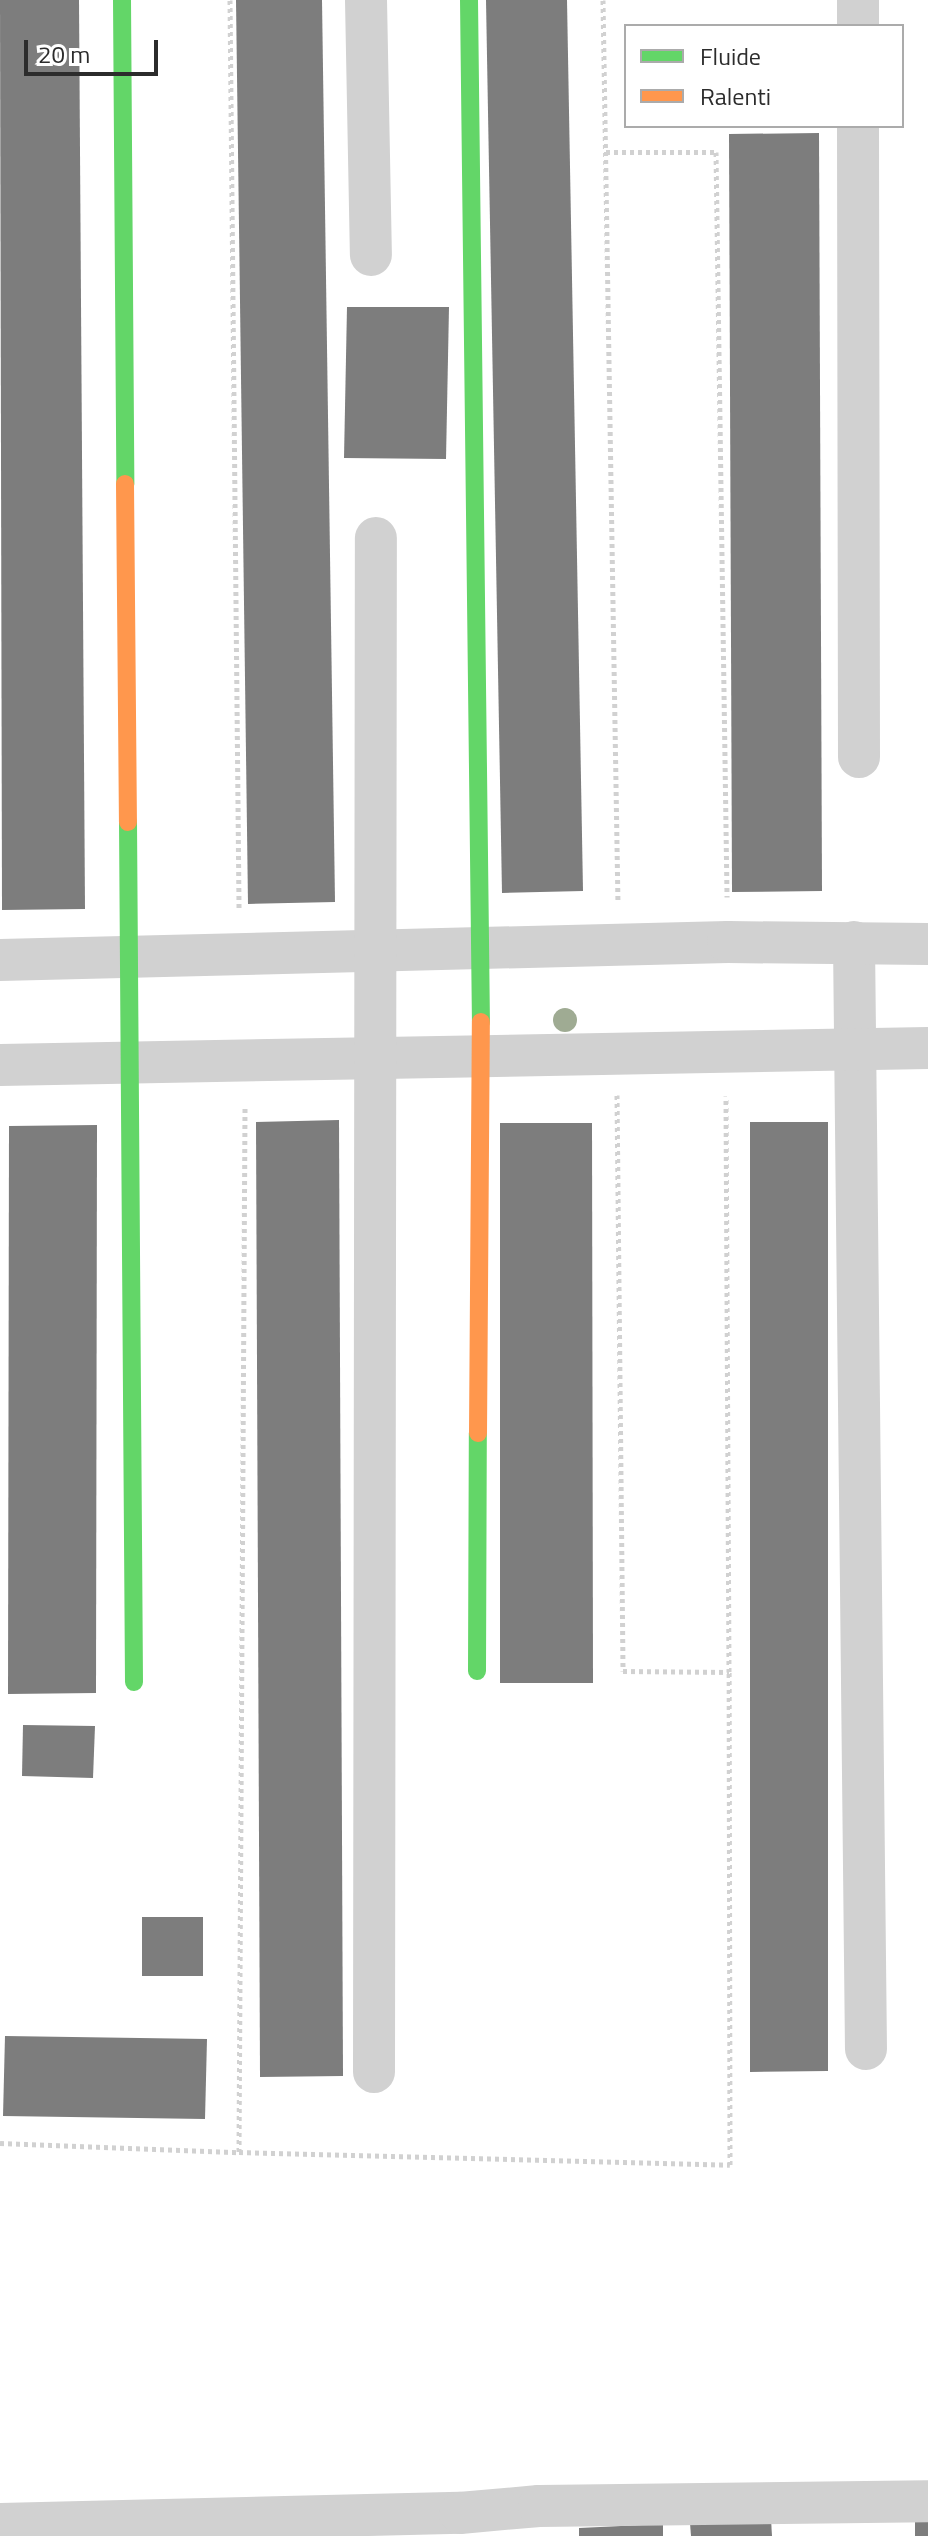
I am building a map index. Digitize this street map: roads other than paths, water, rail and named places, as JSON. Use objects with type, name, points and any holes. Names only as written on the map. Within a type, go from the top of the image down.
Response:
[{"type":"street","points":[[122,0],[134,1682]]},
{"type":"street","points":[[366,0],[371,255]]},
{"type":"street","points":[[469,0],[481,950],[477,1671]]},
{"type":"street","points":[[858,0],[858,24]]},
{"type":"street","points":[[858,128],[859,757]]},
{"type":"street","points":[[374,2072],[376,538]]},
{"type":"street","points":[[0,960],[728,942],[928,944]]},
{"type":"street","points":[[854,942],[866,2049]]},
{"type":"street","points":[[0,1065],[928,1048]]},
{"type":"street","points":[[0,2524],[67,2529],[462,2524],[539,2506],[671,2522],[882,2519],[928,2501]]}]
